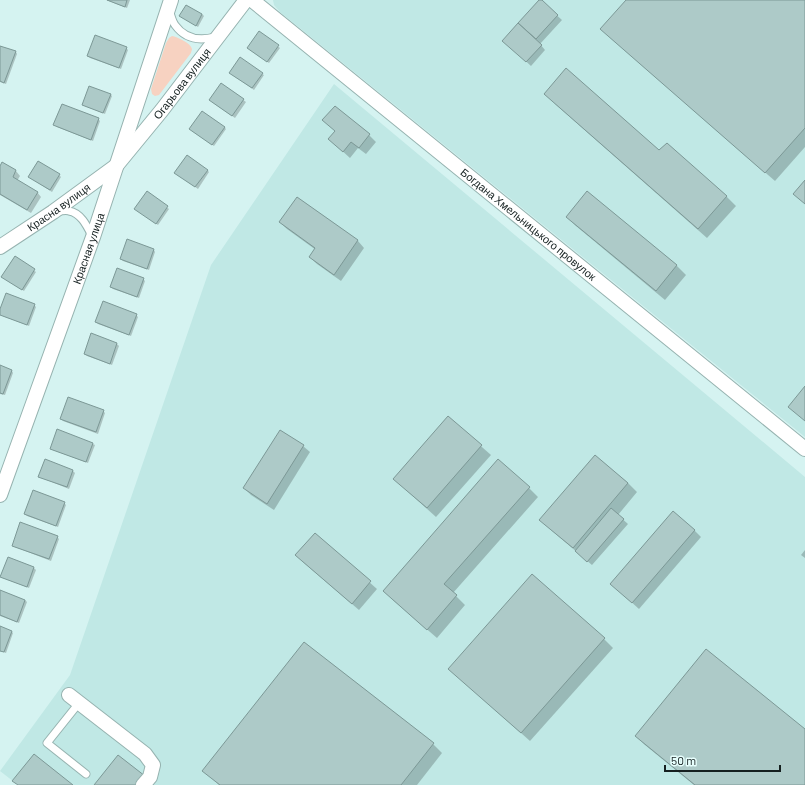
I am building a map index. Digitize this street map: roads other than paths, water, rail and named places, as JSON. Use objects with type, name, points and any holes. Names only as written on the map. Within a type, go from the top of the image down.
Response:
[{"type":"street","name":"Огарьова вулиця","points":[[116,166],[162,110],[246,0]]},
{"type":"street","name":"Богдана Хмельницького провулок","points":[[252,0],[805,449]]},
{"type":"street","name":"Красная улица","points":[[0,494],[93,237],[170,4]]},
{"type":"street","name":"Красна вулиця","points":[[0,247],[53,212],[116,166]]},
{"type":"street","points":[[74,699],[144,754],[153,765],[150,777],[144,785]]},
{"type":"lane","points":[[170,4],[174,25],[184,34],[196,39],[218,37]]},
{"type":"lane","points":[[53,212],[69,211],[80,216],[93,237]]},
{"type":"lane","points":[[74,699],[47,743],[86,774]]}]
